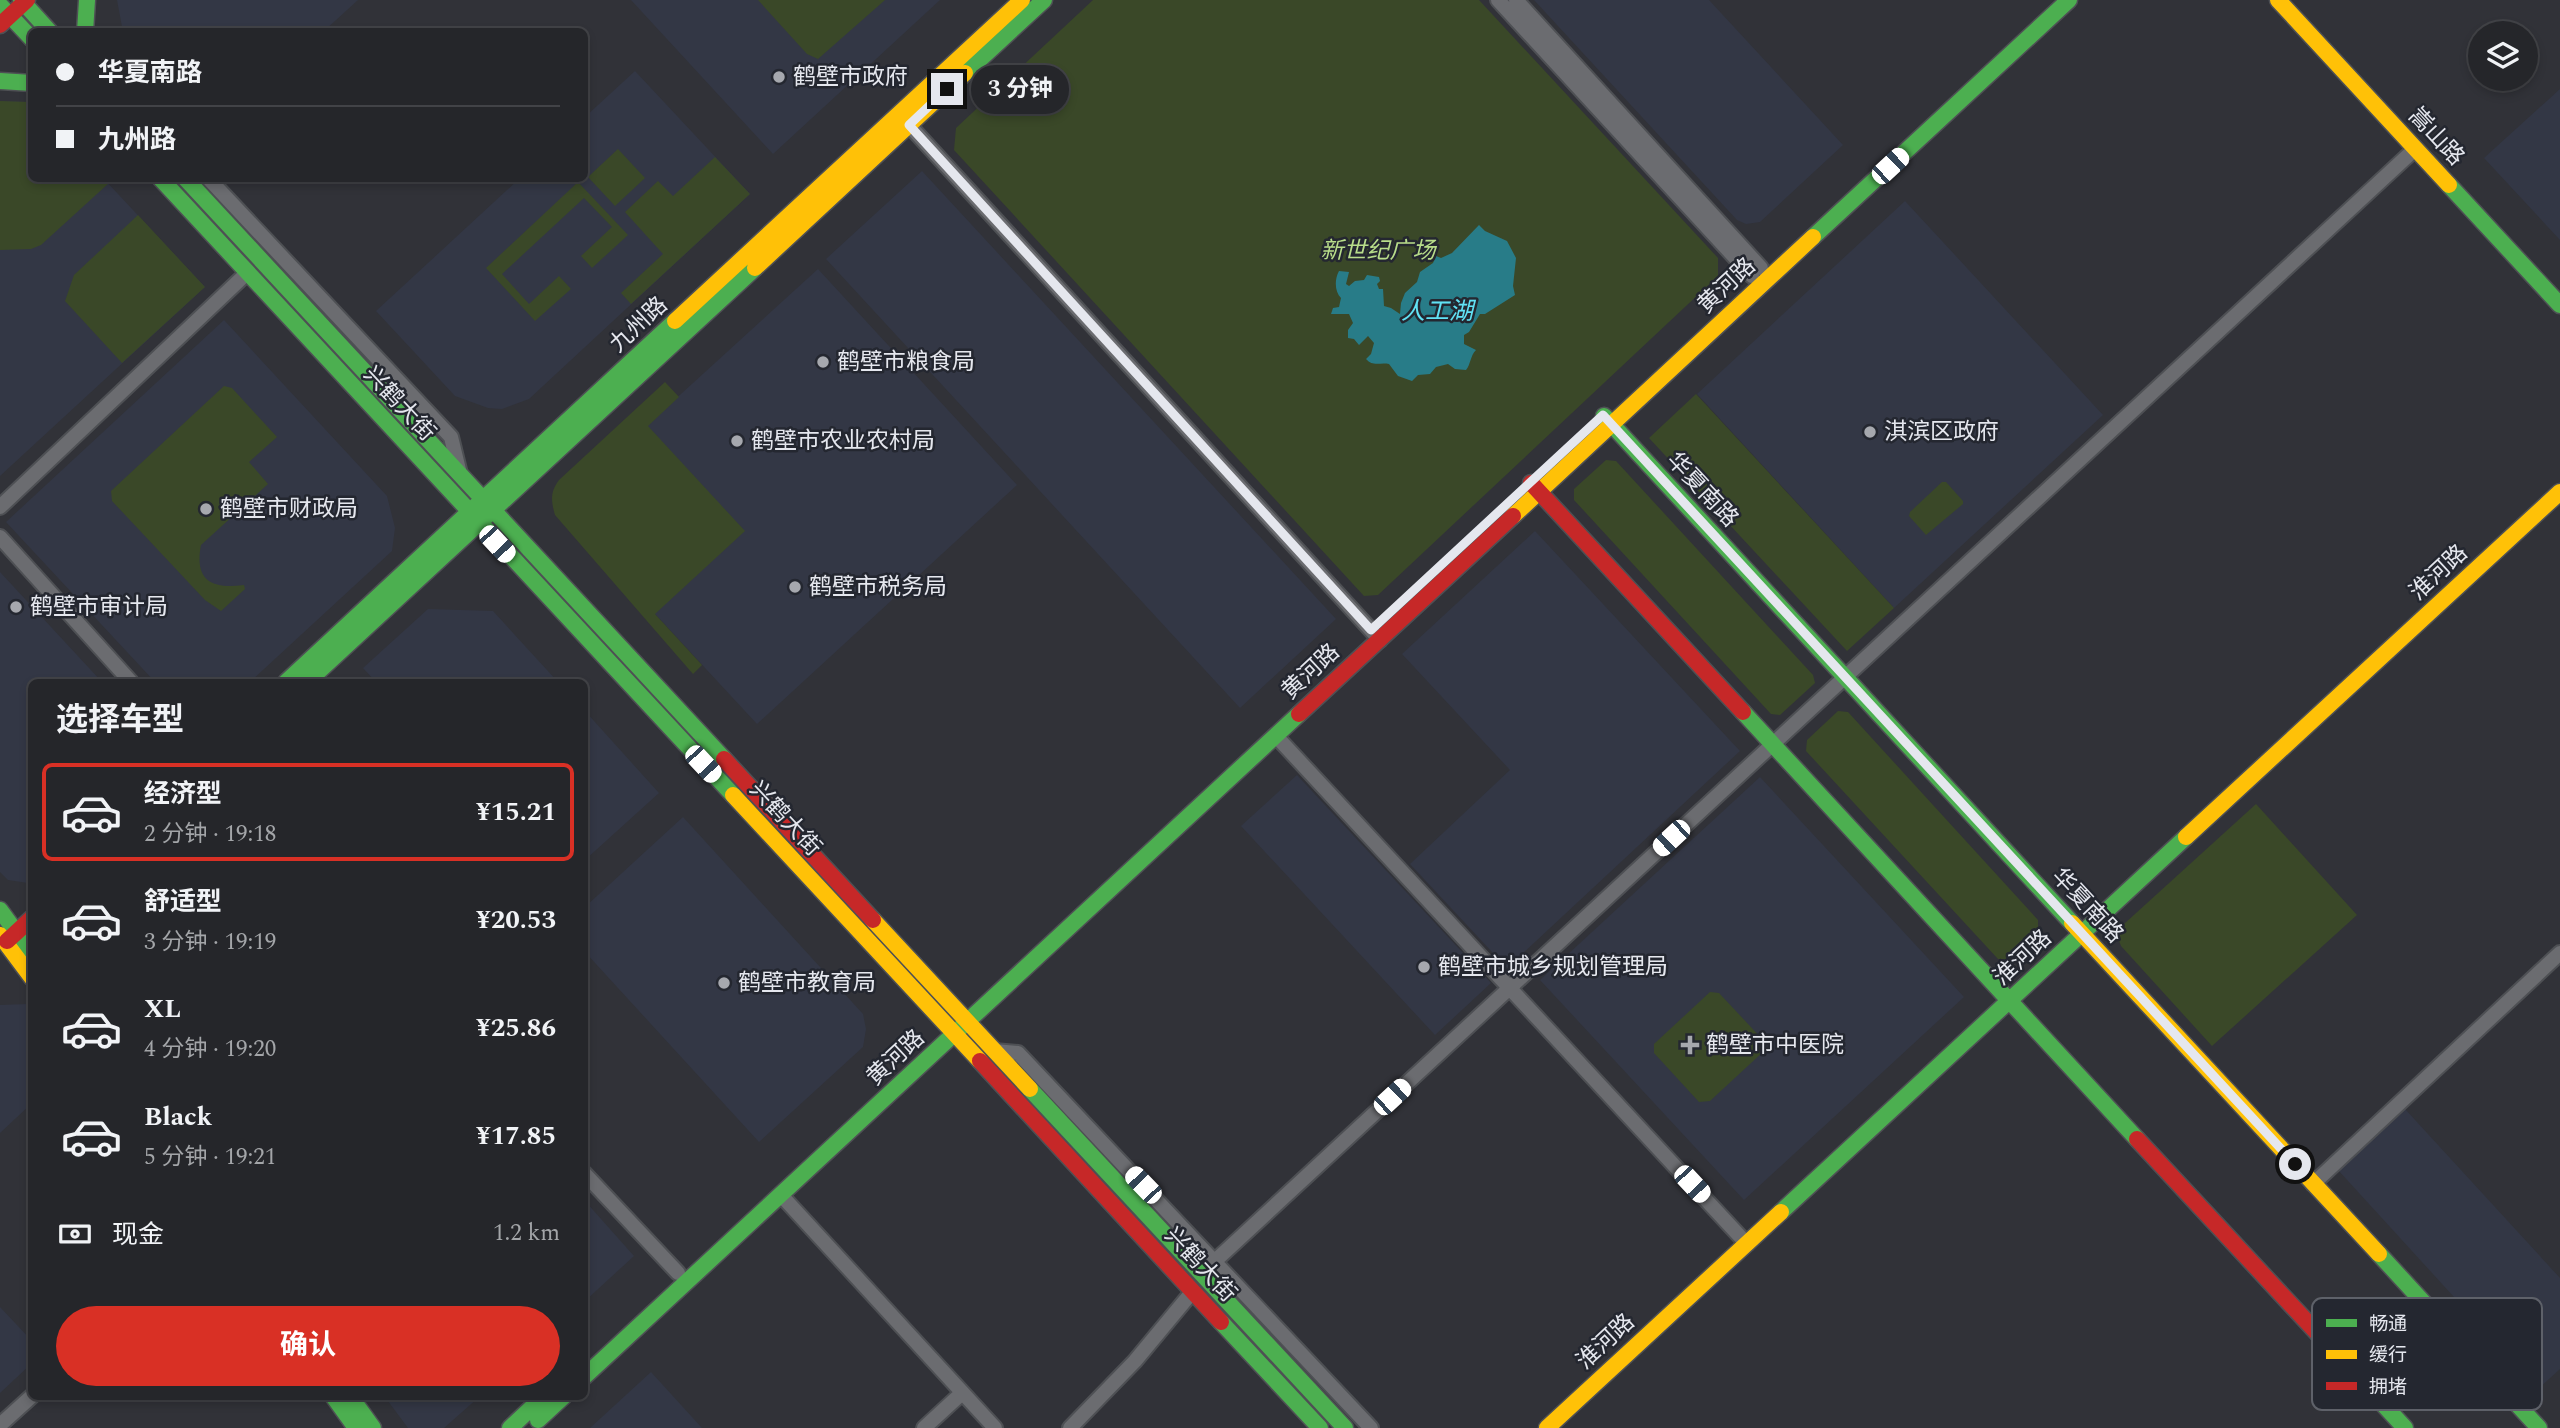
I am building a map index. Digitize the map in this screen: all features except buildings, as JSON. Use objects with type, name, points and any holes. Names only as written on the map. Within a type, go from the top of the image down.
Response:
[{"type":"main road","points":[[85,28],[87,0]]},
{"type":"main road","name":"九州路","points":[[487,506],[1022,0]]},
{"type":"main road","name":"九州路","points":[[289,679],[474,518],[1044,0]]},
{"type":"main road","name":"黄河路","points":[[1607,420],[1756,272],[2049,0]]},
{"type":"main road","name":"黄河路","points":[[588,1355],[950,1030],[1534,487],[2069,0]]},
{"type":"main road","name":"嵩山路","points":[[2278,0],[2560,305]]},
{"type":"main road","name":"嵩山路","points":[[2296,0],[2560,285]]},
{"type":"main road","points":[[28,37],[3,15],[24,1],[47,28]]},
{"type":"main road","points":[[0,81],[28,83]]},
{"type":"main road","name":"兴鹤大街","points":[[164,182],[1320,1428]]},
{"type":"main road","name":"兴鹤大街","points":[[189,182],[461,479],[1345,1428]]},
{"type":"main road","name":"华夏南路","points":[[1607,420],[2419,1298]]},
{"type":"main road","points":[[1534,487],[2312,1327]]},
{"type":"main road","name":"淮河路","points":[[1547,1428],[2560,492]]},
{"type":"main road","name":"九州路","points":[[310,679],[474,518]]},
{"type":"main road","name":"黄河路","points":[[963,1018],[1276,736],[1376,635]]},
{"type":"main road","points":[[0,910],[28,970]]},
{"type":"main road","points":[[0,967],[28,924]]},
{"type":"main road","name":"黄河路","points":[[588,1373],[781,1195],[950,1030]]},
{"type":"main road","points":[[336,1400],[356,1428]]},
{"type":"main road","points":[[354,1400],[373,1428]]},
{"type":"main road","points":[[510,1428],[540,1400]]},
{"type":"main road","points":[[530,1428],[560,1400]]},
{"type":"main road","points":[[2388,1410],[2405,1428]]},
{"type":"main road","name":"华夏南路","points":[[2522,1410],[2539,1428]]},
{"type":"street","points":[[1499,0],[1756,272]]},
{"type":"street","points":[[1516,0],[1756,272]]},
{"type":"street","points":[[909,125],[1376,635]]},
{"type":"street","points":[[1201,1274],[2416,149]]},
{"type":"street","points":[[212,182],[451,437],[461,479]]},
{"type":"street","points":[[0,507],[247,273]]},
{"type":"street","points":[[0,537],[128,679]]},
{"type":"street","points":[[1276,736],[1747,1244]]},
{"type":"street","points":[[2313,1184],[2560,953]]},
{"type":"street","points":[[994,1051],[1018,1053],[1371,1428]]},
{"type":"street","points":[[588,1177],[678,1273]]},
{"type":"street","points":[[781,1195],[995,1428]]},
{"type":"street","points":[[1070,1428],[1135,1361],[1193,1291]]},
{"type":"street","points":[[924,1428],[962,1393]]},
{"type":"street","points":[[0,1426],[28,1400]]},
{"type":"shaded area","points":[[117,0],[358,0],[327,28],[122,28]]},
{"type":"shaded area","name":"鹤壁市政府","points":[[631,0],[940,0],[773,154]]},
{"type":"shaded area","points":[[1534,0],[1709,0],[1843,145],[1760,222],[1746,224],[1737,220]]},
{"type":"shaded area","points":[[635,71],[750,194],[529,399],[502,409],[488,408],[455,396],[376,311],[516,182],[588,182],[588,114]]},
{"type":"shaded area","points":[[2560,89],[2560,240],[2484,158]]},
{"type":"shaded area","points":[[0,101],[28,102],[28,182],[107,182],[205,287],[0,476]]},
{"type":"shaded area","points":[[922,171],[1336,619],[1240,708],[826,259]]},
{"type":"shaded area","name":"淇滨区政府","points":[[1905,201],[2103,415],[1894,608],[1697,394]]},
{"type":"shaded area","points":[[818,269],[1017,485],[757,724],[655,614],[647,425]]},
{"type":"shaded area","name":"鹤壁市财政局","points":[[224,320],[387,496],[395,528],[392,551],[253,679],[152,679],[6,522]]},
{"type":"shaded area","points":[[1535,531],[1740,751],[1507,968],[1410,864],[1510,770],[1402,654]]},
{"type":"shaded area","points":[[0,572],[99,679],[28,679],[28,883],[8,880],[0,872]]},
{"type":"shaded area","points":[[428,609],[493,611],[555,679],[373,679],[363,668]]},
{"type":"shaded area","points":[[588,714],[659,793],[588,857]]},
{"type":"shaded area","points":[[1297,775],[1491,983],[1435,1035],[1241,826]]},
{"type":"shaded area","points":[[1760,777],[1964,997],[1744,1200],[1540,980]]},
{"type":"shaded area","name":"鹤壁市教育局","points":[[683,817],[863,1014],[866,1029],[863,1047],[759,1142],[588,955],[588,904]]},
{"type":"shaded area","points":[[0,1005],[28,1005],[28,1107],[0,1133]]},
{"type":"shaded area","points":[[2405,1109],[2560,1278],[2560,1369],[2542,1385],[2542,1298],[2455,1298],[2338,1170]]},
{"type":"shaded area","points":[[588,1204],[634,1256],[588,1298]]},
{"type":"shaded area","points":[[0,1307],[28,1337],[28,1367],[0,1393]]},
{"type":"shaded area","points":[[651,1372],[702,1428],[590,1428]]},
{"type":"shaded area","points":[[387,1400],[476,1400],[444,1428],[408,1428]]},
{"type":"green space","points":[[758,0],[885,0],[818,59],[807,54]]},
{"type":"green space","name":"新世纪广场","points":[[1093,0],[1479,0],[1718,258],[1718,276],[1378,595],[1364,596],[954,150],[956,128]]},
{"type":"green space","points":[[0,101],[28,102],[28,182],[109,183],[41,245],[31,249],[0,250]]},
{"type":"green space","points":[[618,149],[645,178],[615,206],[588,177]]},
{"type":"green space","points":[[715,157],[750,194],[631,304],[621,293],[663,254],[625,212],[658,181],[673,196]]},
{"type":"green space","points":[[578,182],[628,235],[592,268],[581,256],[612,227],[584,198],[502,274],[529,304],[559,276],[571,289],[535,321],[486,268]]},
{"type":"green space","points":[[138,215],[205,287],[122,363],[65,301],[74,275]]},
{"type":"green space","points":[[665,382],[679,397],[648,426],[745,531],[655,614],[702,665],[693,674],[555,515],[552,501],[559,480]]},
{"type":"green space","points":[[224,386],[232,388],[277,437],[249,462],[268,484],[201,545],[200,567],[208,580],[223,586],[244,585],[245,589],[221,611],[205,600],[112,501],[111,491]]},
{"type":"green space","points":[[1696,394],[1894,608],[1847,651],[1649,438]]},
{"type":"green space","points":[[1606,460],[1616,461],[1813,675],[1815,683],[1780,715],[1771,714],[1574,500],[1574,489]]},
{"type":"green space","points":[[1942,482],[1946,482],[1963,504],[1926,535],[1909,516],[1910,512]]},
{"type":"green space","points":[[1838,711],[1848,712],[2038,920],[2038,934],[2010,959],[1998,959],[1806,751],[1807,740]]},
{"type":"green space","points":[[2256,804],[2357,915],[2212,1046],[2121,946],[2118,938],[2124,924]]},
{"type":"green space","points":[[1710,992],[1719,993],[1764,1041],[1764,1051],[1710,1101],[1699,1102],[1654,1053],[1654,1044]]},
{"type":"water","name":"人工湖","points":[[1479,225],[1485,231],[1507,241],[1516,258],[1513,286],[1515,295],[1485,314],[1480,314],[1469,332],[1464,335],[1464,344],[1476,350],[1466,370],[1455,369],[1448,364],[1436,367],[1430,374],[1418,375],[1412,381],[1398,376],[1389,364],[1374,364],[1366,359],[1371,354],[1374,343],[1368,336],[1359,345],[1354,339],[1348,338],[1348,330],[1353,323],[1349,314],[1331,314],[1333,308],[1339,307],[1341,298],[1336,286],[1339,271],[1349,272],[1346,284],[1349,286],[1355,281],[1364,280],[1367,275],[1379,277],[1377,284],[1379,289],[1383,289],[1384,306],[1400,314],[1405,293],[1417,282],[1420,272],[1433,263],[1436,256],[1441,258],[1452,253]]},
{"type":"traffic: fast","points":[[21,0],[46,28]]},
{"type":"traffic: fast","points":[[85,28],[87,0]]},
{"type":"traffic: fast","points":[[965,73],[1044,0]]},
{"type":"traffic: fast","points":[[1813,237],[2069,0]]},
{"type":"traffic: fast","points":[[0,5],[28,35]]},
{"type":"traffic: fast","points":[[0,81],[28,83]]},
{"type":"traffic: fast","points":[[164,182],[733,795]]},
{"type":"traffic: fast","points":[[189,182],[724,759]]},
{"type":"traffic: fast","points":[[2449,185],[2560,305]]},
{"type":"traffic: fast","points":[[310,679],[755,268]]},
{"type":"traffic: fast","points":[[289,679],[675,321]]},
{"type":"traffic: fast","points":[[1604,416],[2072,923]]},
{"type":"traffic: fast","points":[[1743,712],[2137,1139]]},
{"type":"traffic: fast","points":[[588,1373],[1299,714]]},
{"type":"traffic: fast","points":[[1781,1212],[2186,837]]},
{"type":"traffic: fast","points":[[0,910],[28,948]]},
{"type":"traffic: fast","points":[[1030,1089],[1345,1428]]},
{"type":"traffic: fast","points":[[2379,1254],[2419,1298]]},
{"type":"traffic: fast","points":[[1221,1322],[1320,1428]]},
{"type":"traffic: fast","points":[[336,1400],[356,1428]]},
{"type":"traffic: fast","points":[[353,1400],[373,1428]]},
{"type":"traffic: fast","points":[[510,1428],[540,1400]]},
{"type":"traffic: fast","points":[[538,1420],[560,1400]]},
{"type":"traffic: fast","points":[[2388,1410],[2405,1428]]},
{"type":"traffic: fast","points":[[2522,1410],[2539,1428]]},
{"type":"traffic: slow","points":[[675,321],[1022,0]]},
{"type":"traffic: slow","points":[[2278,0],[2449,185]]},
{"type":"traffic: slow","points":[[755,268],[965,73]]},
{"type":"traffic: slow","points":[[1513,516],[1813,237]]},
{"type":"traffic: slow","points":[[2186,837],[2560,492]]},
{"type":"traffic: slow","points":[[733,795],[980,1061]]},
{"type":"traffic: slow","points":[[873,920],[1030,1089]]},
{"type":"traffic: slow","points":[[2072,923],[2379,1254]]},
{"type":"traffic: slow","points":[[0,935],[28,973]]},
{"type":"traffic: slow","points":[[1547,1428],[1781,1212]]},
{"type":"traffic: jam","points":[[0,25],[27,0]]},
{"type":"traffic: jam","points":[[1531,483],[1743,712]]},
{"type":"traffic: jam","points":[[1299,714],[1513,516]]},
{"type":"traffic: jam","points":[[724,759],[873,920]]},
{"type":"traffic: jam","points":[[7,941],[28,922]]},
{"type":"traffic: jam","points":[[980,1061],[1221,1322]]},
{"type":"traffic: jam","points":[[2137,1139],[2312,1327]]},
{"type":"place","name":"鹤壁市政府","points":[[779,77]]},
{"type":"place","name":"鹤壁市粮食局","points":[[823,362]]},
{"type":"place","name":"淇滨区政府","points":[[1870,432]]},
{"type":"place","name":"鹤壁市农业农村局","points":[[737,441]]},
{"type":"place","name":"鹤壁市财政局","points":[[206,509]]},
{"type":"place","name":"鹤壁市税务局","points":[[795,587]]},
{"type":"place","name":"鹤壁市审计局","points":[[16,607]]},
{"type":"place","name":"鹤壁市城乡规划管理局","points":[[1424,967]]},
{"type":"place","name":"鹤壁市教育局","points":[[724,983]]},
{"type":"place","name":"鹤壁市中医院","points":[[1690,1045]]},
{"type":"route","points":[[947,89],[909,125],[1371,630],[1603,415],[2295,1164]]}]
